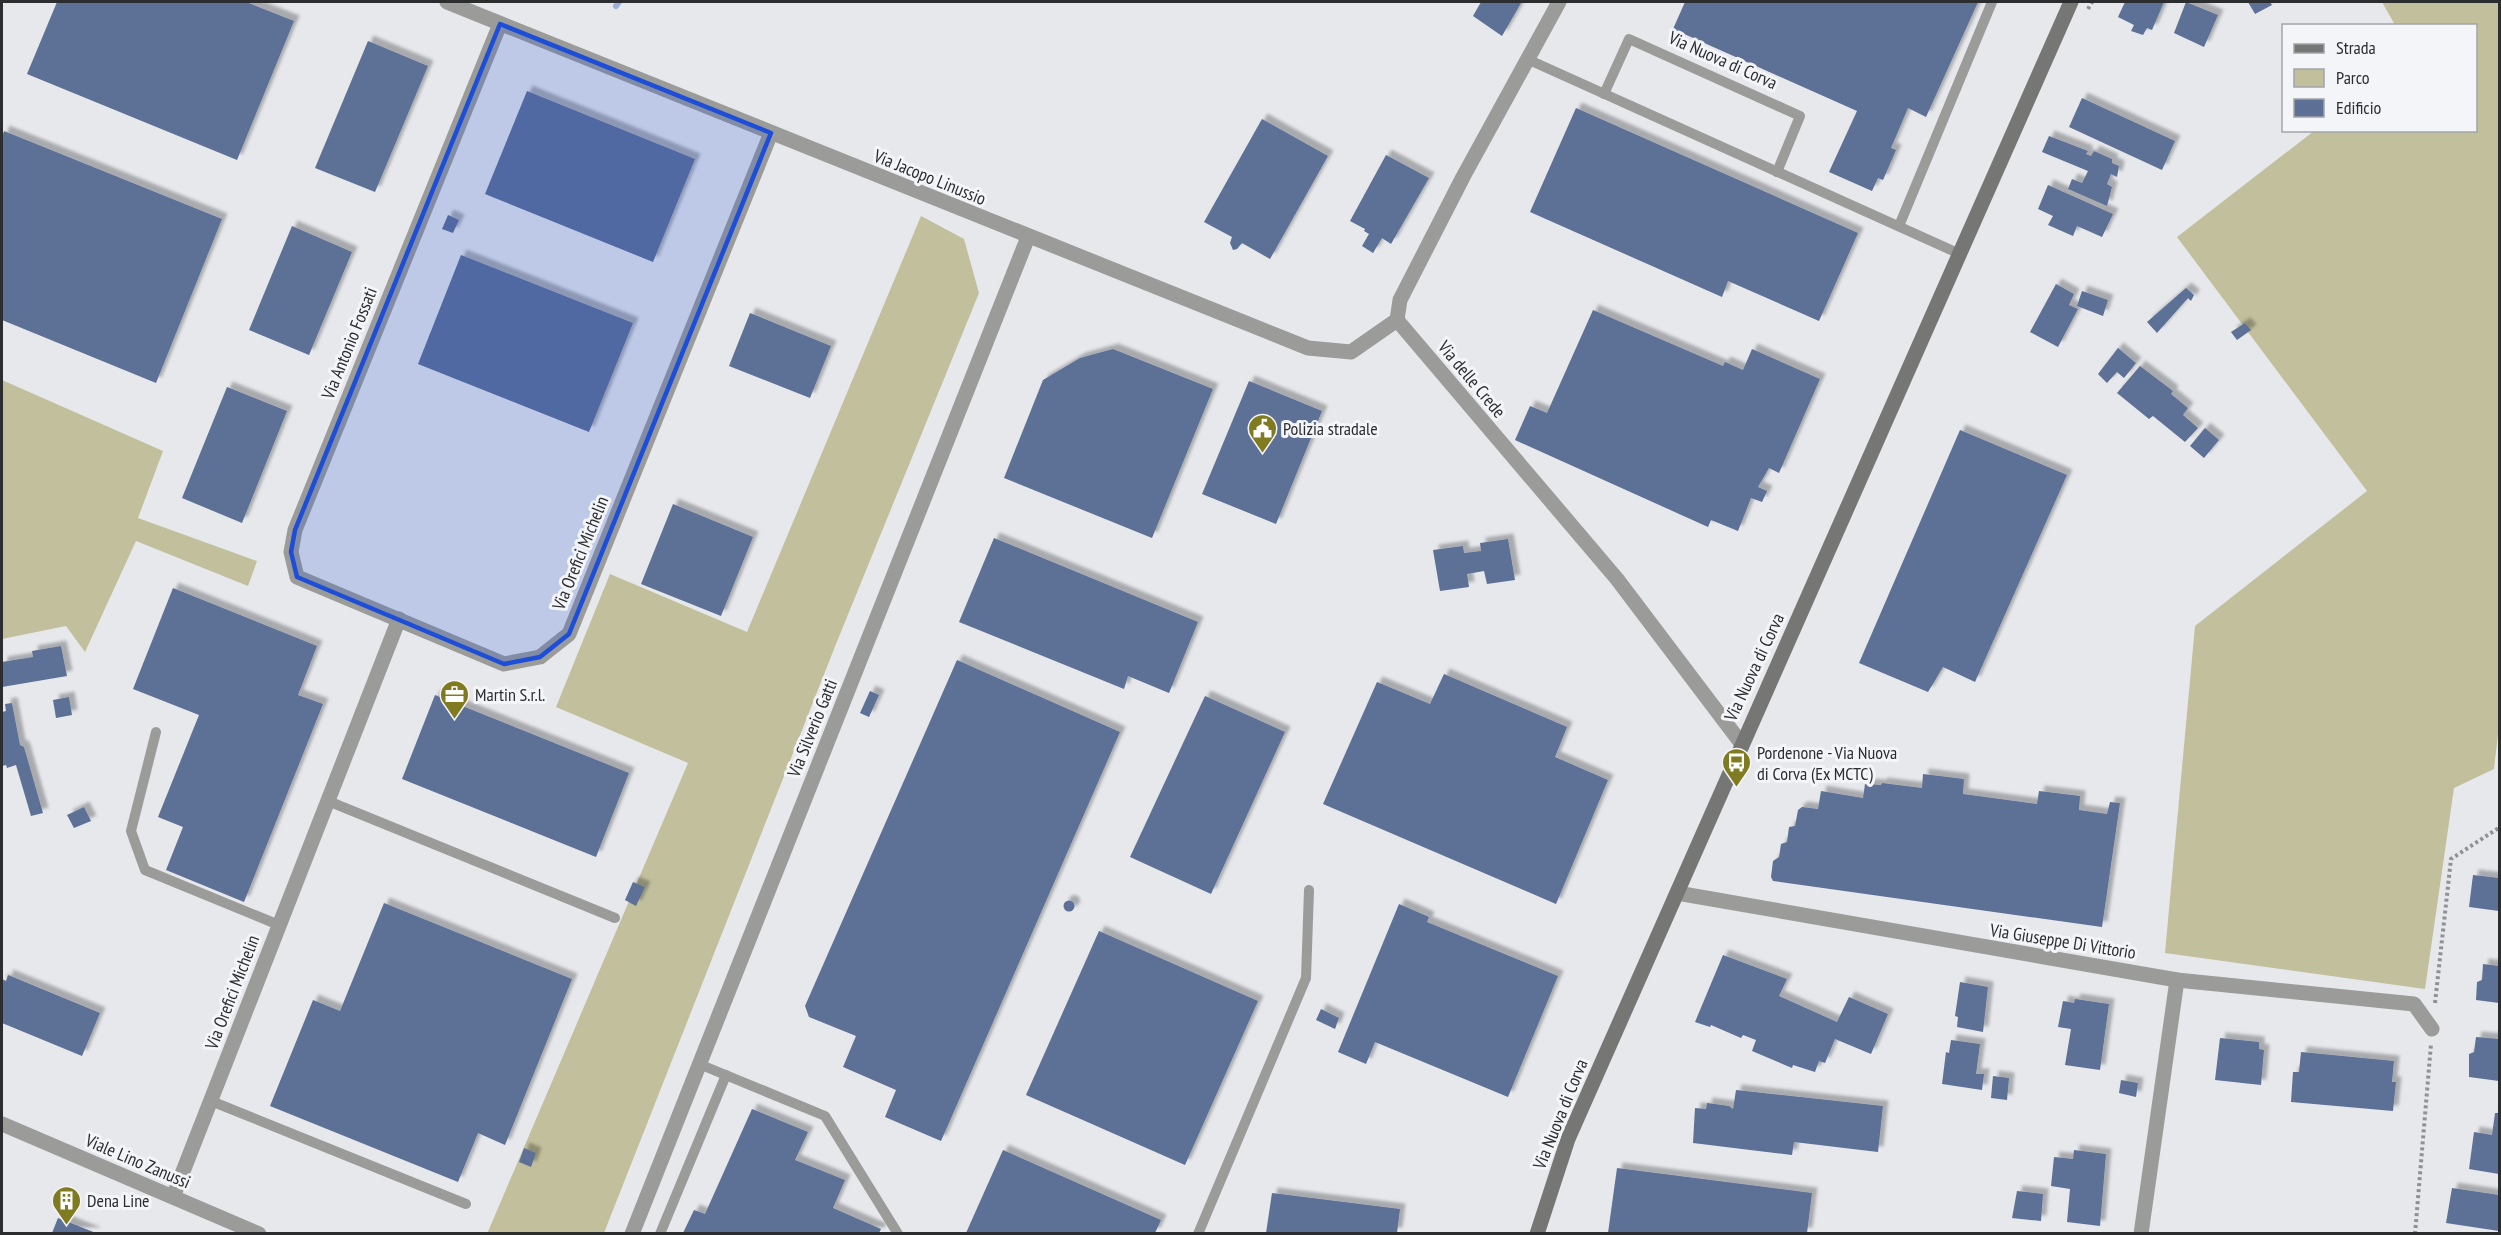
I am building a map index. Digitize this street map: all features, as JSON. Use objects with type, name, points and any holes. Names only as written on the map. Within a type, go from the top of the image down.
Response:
[{"type":"main road","name":"Via Nuova di Corva","points":[[1537,1233],[1568,1139],[1741,742],[2071,2]]},
{"type":"street","name":"Via Jacopo Linussio","points":[[447,2],[1308,348],[1351,352],[1397,320]]},
{"type":"street","points":[[1397,320],[1406,290],[1559,2]]},
{"type":"street","name":"Via Antonio Fossati","points":[[399,619],[297,577],[291,552],[295,530],[500,24]]},
{"type":"street","name":"Via Orefici Michelin","points":[[173,1197],[399,619],[504,664],[540,657],[569,634],[771,133]]},
{"type":"street","name":"Via Silverio Gatti","points":[[632,1233],[1028,237]]},
{"type":"street","name":"Via delle Crede","points":[[1397,320],[1617,579],[1741,742]]},
{"type":"street","name":"Via Giuseppe Di Vittorio","points":[[1677,893],[2177,980],[2414,1004],[2432,1029]]},
{"type":"street","points":[[2142,1233],[2177,980]]},
{"type":"street","name":"Viale Lino Zanussi","points":[[2,1124],[259,1233]]},
{"type":"lane","points":[[1899,226],[1992,2]]},
{"type":"lane","name":"Via Nuova di Corva","points":[[1604,93],[1629,39],[1800,116],[1778,172]]},
{"type":"lane","points":[[1527,59],[1960,254]]},
{"type":"lane","points":[[156,732],[131,831],[145,870],[279,925]]},
{"type":"lane","points":[[328,801],[615,918]]},
{"type":"lane","points":[[1198,1233],[1306,978],[1309,890]]},
{"type":"lane","points":[[699,1064],[825,1116],[898,1233]]},
{"type":"lane","points":[[660,1233],[726,1075]]},
{"type":"lane","points":[[211,1101],[466,1204]]},
{"type":"highlighted area","points":[[500,24],[771,133],[569,634],[540,657],[504,664],[297,577],[291,552],[295,530]]},
{"type":"green space","points":[[2382,2],[2499,2],[2499,725],[2494,769],[2454,788],[2425,989],[2165,953],[2195,626],[2367,491],[2177,237],[2313,132],[2477,132],[2477,24],[2394,24]]},
{"type":"green space","points":[[921,216],[964,239],[979,293],[836,644],[604,1233],[487,1234],[688,763],[556,707],[610,574],[747,632]]},
{"type":"green space","points":[[2,380],[163,451],[138,518],[257,561],[248,586],[136,541],[85,652],[66,626],[2,639]]},
{"type":"building","points":[[57,2],[246,2],[294,21],[237,160],[27,74]]},
{"type":"building","points":[[1481,2],[1521,3],[1502,36],[1473,16]]},
{"type":"building","points":[[1685,2],[1978,2],[1926,117],[1908,108],[1891,148],[1896,150],[1883,180],[1878,178],[1872,191],[1829,172],[1857,111],[1673,29]]},
{"type":"building","points":[[2125,2],[2164,2],[2152,30],[2147,28],[2143,35],[2131,31],[2134,25],[2118,17]]},
{"type":"building","points":[[2186,2],[2218,15],[2204,47],[2174,33]]},
{"type":"building","points":[[2248,2],[2270,2],[2272,5],[2255,14]]},
{"type":"building","points":[[368,41],[428,66],[375,192],[315,168]]},
{"type":"building","points":[[527,91],[695,159],[653,262],[485,194]]},
{"type":"building","points":[[2082,98],[2175,141],[2162,170],[2069,127]]},
{"type":"building","points":[[1576,108],[1858,233],[1819,321],[1728,281],[1722,297],[1530,212]]},
{"type":"building","points":[[1262,119],[1328,156],[1270,259],[1242,243],[1233,250],[1230,243],[1232,237],[1204,222]]},
{"type":"building","points":[[4,131],[222,219],[156,383],[2,320],[2,137]]},
{"type":"building","points":[[2049,136],[2088,151],[2086,154],[2091,156],[2094,151],[2112,159],[2112,163],[2119,166],[2117,177],[2111,174],[2107,184],[2112,187],[2107,206],[2068,189],[2072,179],[2082,183],[2088,171],[2042,152]]},
{"type":"building","points":[[1386,155],[1429,178],[1391,244],[1382,238],[1373,253],[1362,246],[1369,234],[1364,231],[1365,229],[1350,221]]},
{"type":"building","points":[[2048,185],[2113,214],[2102,237],[2077,226],[2073,236],[2048,225],[2053,216],[2038,209]]},
{"type":"building","points":[[448,215],[459,220],[453,233],[442,229]]},
{"type":"building","points":[[292,226],[352,252],[309,355],[249,330]]},
{"type":"building","points":[[461,255],[633,323],[589,432],[418,364]]},
{"type":"building","points":[[2056,284],[2074,294],[2069,305],[2078,309],[2058,347],[2030,332]]},
{"type":"building","points":[[2186,288],[2194,295],[2191,301],[2188,298],[2157,333],[2147,322]]},
{"type":"building","points":[[2082,291],[2108,300],[2103,316],[2077,306]]},
{"type":"building","points":[[1593,310],[1723,366],[1725,362],[1743,370],[1752,349],[1820,379],[1779,473],[1769,468],[1758,487],[1767,491],[1762,502],[1751,498],[1738,531],[1711,520],[1708,527],[1515,440],[1530,406],[1547,413]]},
{"type":"building","points":[[750,313],[831,346],[810,398],[729,366]]},
{"type":"building","points":[[2245,323],[2251,330],[2237,340],[2231,332]]},
{"type":"building","points":[[2118,348],[2136,363],[2124,378],[2117,372],[2107,383],[2098,374]]},
{"type":"building","points":[[1113,349],[1213,389],[1152,538],[1004,478],[1043,380],[1080,358]]},
{"type":"building","points":[[2140,366],[2173,391],[2171,394],[2188,408],[2183,415],[2198,428],[2185,442],[2153,416],[2149,419],[2117,393]]},
{"type":"building","name":"Polizia stradale","points":[[1249,381],[1322,411],[1276,524],[1202,494]]},
{"type":"building","points":[[227,387],[287,411],[242,523],[182,498]]},
{"type":"building","points":[[2205,428],[2219,440],[2204,458],[2190,446]]},
{"type":"building","points":[[1960,430],[2067,475],[1975,682],[1943,667],[1928,692],[1859,663]]},
{"type":"building","points":[[673,504],[753,537],[721,616],[641,584]]},
{"type":"building","points":[[994,538],[1198,622],[1169,693],[1128,676],[1124,689],[959,622]]},
{"type":"building","points":[[1508,539],[1515,580],[1487,584],[1484,571],[1467,574],[1469,587],[1440,591],[1433,550],[1463,546],[1464,553],[1481,551],[1480,543]]},
{"type":"building","points":[[173,588],[317,646],[298,695],[323,704],[244,902],[166,870],[183,827],[158,817],[199,715],[133,689]]},
{"type":"building","points":[[61,646],[67,676],[2,687],[2,662],[33,657],[32,651]]},
{"type":"building","points":[[957,660],[1120,732],[941,1141],[885,1117],[896,1090],[843,1067],[856,1036],[809,1017],[805,1006]]},
{"type":"building","points":[[1444,674],[1567,727],[1555,757],[1608,780],[1556,904],[1323,804],[1377,682],[1430,704]]},
{"type":"building","points":[[870,691],[879,695],[869,717],[860,713]]},
{"type":"building","points":[[435,695],[629,773],[596,857],[402,779]]},
{"type":"building","points":[[1205,696],[1285,732],[1211,894],[1130,857]]},
{"type":"building","points":[[69,697],[72,715],[56,718],[53,700]]},
{"type":"building","points":[[12,703],[20,745],[24,747],[43,813],[31,816],[16,765],[7,768],[6,765],[2,766],[2,712],[6,711],[5,704]]},
{"type":"building","points":[[1923,774],[1964,779],[1963,794],[2037,804],[2039,791],[2080,796],[2079,810],[2107,814],[2110,802],[2120,803],[2102,927],[1773,881],[1771,877],[1773,861],[1779,857],[1781,844],[1787,842],[1789,827],[1795,826],[1798,810],[1802,807],[1818,809],[1821,791],[1863,798],[1865,784],[1881,785],[1882,783],[1922,788]]},
{"type":"building","points":[[84,807],[91,821],[74,828],[67,815]]},
{"type":"building","points":[[2473,875],[2499,878],[2499,911],[2469,907]]},
{"type":"building","points":[[633,882],[645,887],[636,906],[625,900]]},
{"type":"building","points":[[1069,900],[1075,906],[1069,912],[1063,906]]},
{"type":"building","points":[[384,903],[572,979],[505,1145],[478,1133],[458,1182],[270,1106],[313,1000],[340,1011]]},
{"type":"building","points":[[1399,904],[1429,917],[1427,922],[1558,976],[1508,1097],[1375,1042],[1366,1064],[1338,1052]]},
{"type":"building","points":[[1099,931],[1258,1001],[1185,1165],[1026,1095]]},
{"type":"building","points":[[1723,955],[1787,979],[1779,996],[1837,1022],[1849,997],[1888,1014],[1871,1054],[1835,1039],[1825,1063],[1819,1061],[1815,1072],[1793,1065],[1792,1068],[1752,1051],[1756,1040],[1743,1035],[1741,1038],[1711,1025],[1710,1027],[1695,1022]]},
{"type":"building","points":[[2483,964],[2499,966],[2499,1003],[2476,1000],[2477,982],[2482,980]]},
{"type":"building","points":[[8,975],[100,1013],[82,1056],[2,1023],[2,979],[6,981]]},
{"type":"building","points":[[1960,982],[1988,987],[1983,1032],[1957,1027],[1958,1017],[1955,1016]]},
{"type":"building","points":[[2075,999],[2109,1004],[2100,1070],[2065,1065],[2071,1029],[2058,1027],[2063,1001],[2074,1003]]},
{"type":"building","points":[[1321,1009],[1339,1018],[1335,1029],[1316,1020]]},
{"type":"building","points":[[2476,1037],[2499,1039],[2499,1081],[2469,1077],[2469,1054],[2474,1052]]},
{"type":"building","points":[[2220,1038],[2259,1042],[2259,1049],[2264,1050],[2261,1085],[2215,1080]]},
{"type":"building","points":[[1951,1040],[1980,1044],[1976,1074],[1984,1074],[1982,1090],[1942,1084],[1946,1052],[1949,1053]]},
{"type":"building","points":[[2301,1052],[2394,1061],[2392,1082],[2396,1082],[2393,1111],[2291,1102],[2293,1072],[2299,1072]]},
{"type":"building","points":[[1993,1076],[2009,1078],[2007,1100],[1991,1098]]},
{"type":"building","points":[[2121,1080],[2138,1083],[2136,1097],[2119,1093]]},
{"type":"building","points":[[1736,1090],[1883,1106],[1878,1152],[1794,1142],[1792,1155],[1693,1143],[1695,1108],[1706,1109],[1707,1103],[1729,1106],[1733,1109]]},
{"type":"building","points":[[752,1109],[808,1132],[795,1160],[845,1180],[833,1208],[881,1229],[879,1233],[683,1233],[694,1210],[705,1214]]},
{"type":"building","points":[[2495,1113],[2499,1113],[2499,1174],[2469,1169],[2474,1132],[2492,1135]]},
{"type":"building","points":[[524,1148],[536,1153],[531,1167],[519,1162]]},
{"type":"building","points":[[1003,1150],[1161,1220],[1155,1233],[966,1233]]},
{"type":"building","points":[[2074,1150],[2106,1154],[2100,1226],[2067,1222],[2070,1189],[2051,1186],[2054,1157],[2073,1159]]},
{"type":"building","points":[[1617,1168],[1812,1193],[1807,1233],[1608,1233]]},
{"type":"building","points":[[2452,1188],[2499,1195],[2499,1231],[2446,1223]]},
{"type":"building","points":[[2017,1191],[2043,1194],[2041,1221],[2012,1218]]},
{"type":"building","points":[[1272,1193],[1400,1209],[1397,1233],[1266,1233]]},
{"type":"building","name":"Dena Line","points":[[58,1218],[96,1233],[52,1233]]},
{"type":"waterway","points":[[616,6],[619,2]]},
{"type":"place","name":"Polizia stradale","points":[[1262,454]]},
{"type":"place","name":"Martin S.r.l.","points":[[454,720]]},
{"type":"place","name":"Pordenone - Via Nuova di Corva (Ex MCTC)","points":[[1736,788]]},
{"type":"place","name":"Dena Line","points":[[66,1226]]}]
